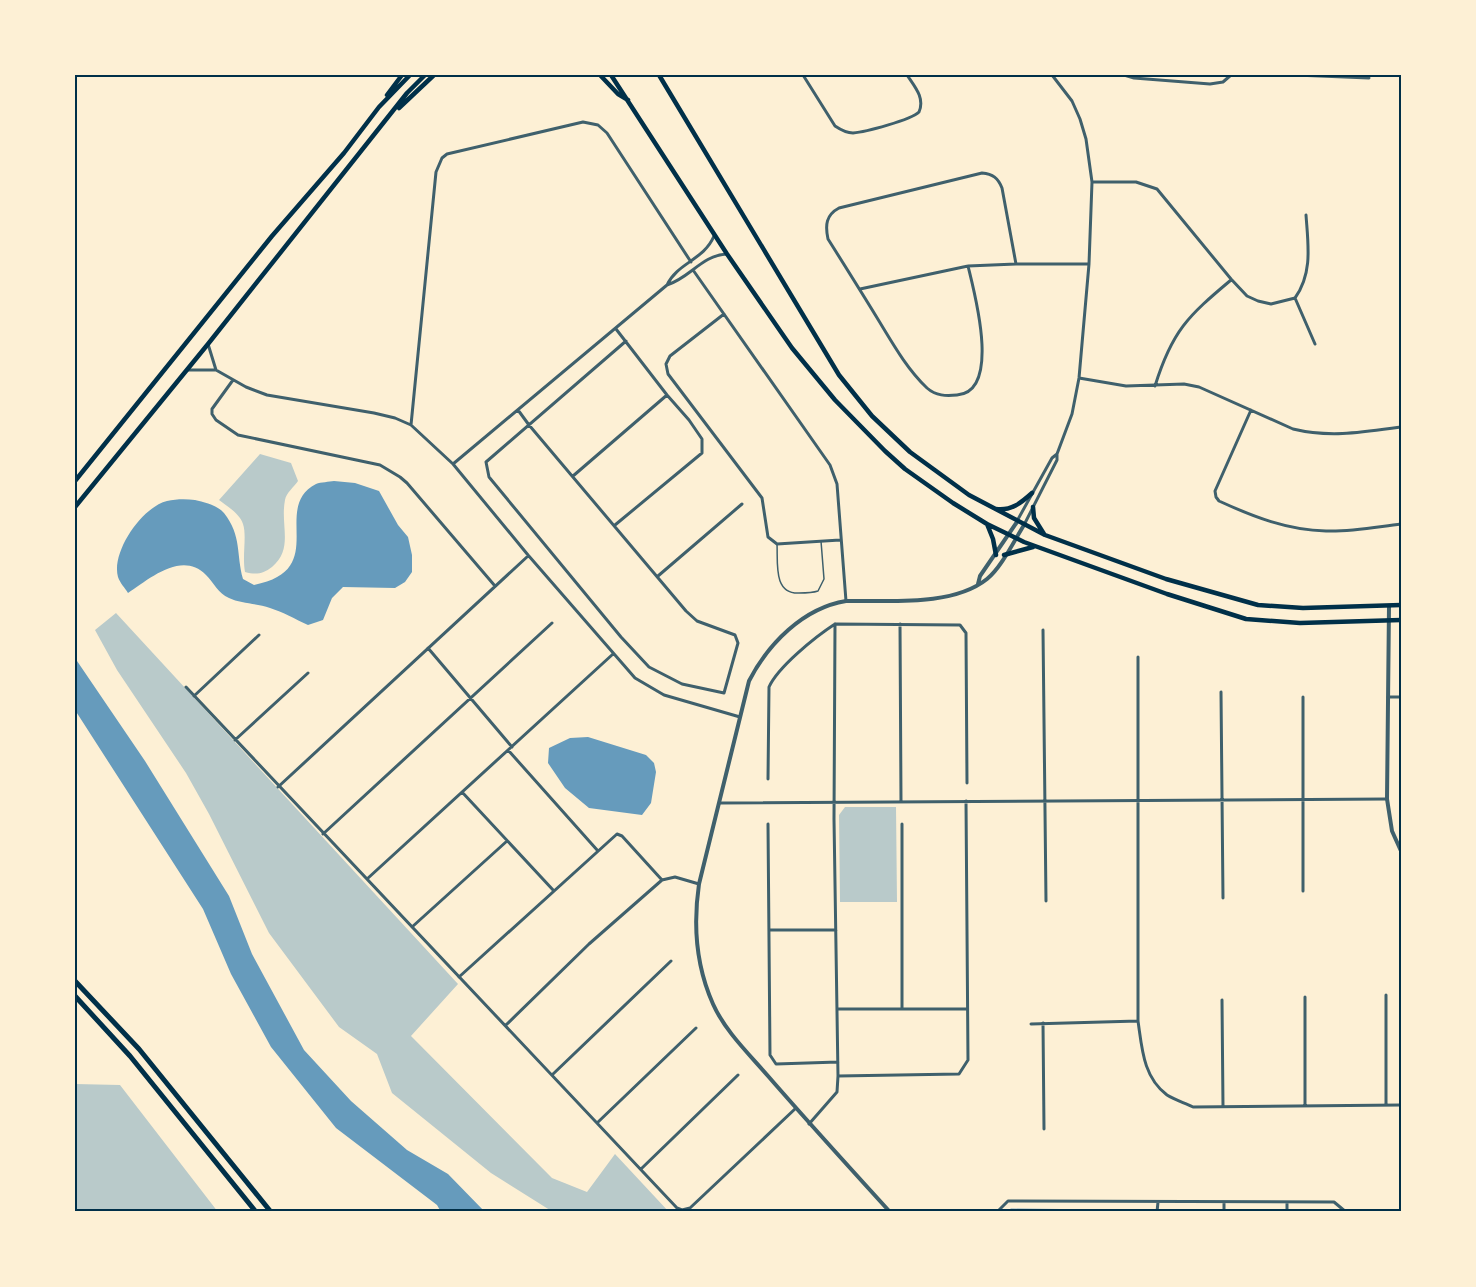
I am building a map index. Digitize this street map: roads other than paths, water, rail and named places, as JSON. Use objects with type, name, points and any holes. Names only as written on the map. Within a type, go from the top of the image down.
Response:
[{"type":"main road","points":[[75,481],[272,236],[344,153],[402,75]]},
{"type":"main road","points":[[379,107],[410,75]]},
{"type":"main road","points":[[75,507],[208,344],[386,119],[425,75]]},
{"type":"main road","points":[[386,119],[434,75]]},
{"type":"main road","points":[[600,75],[618,94],[630,102]]},
{"type":"main road","points":[[611,75],[714,236],[792,348],[864,431],[905,469],[953,503],[1016,539],[1167,594],[1246,619],[1300,623],[1401,620]]},
{"type":"main road","points":[[659,75],[801,315],[844,382],[872,416],[901,445],[969,495],[1045,535],[1166,579],[1257,605],[1303,608],[1401,605]]},
{"type":"main road","points":[[993,509],[1019,505],[1032,494]]},
{"type":"main road","points":[[1033,507],[1034,518],[1045,535]]},
{"type":"main road","points":[[987,524],[996,555]]},
{"type":"main road","points":[[1005,555],[1036,546]]},
{"type":"main road","points":[[75,981],[139,1049],[271,1212]]},
{"type":"main road","points":[[75,996],[130,1056],[256,1212]]},
{"type":"street","points":[[803,75],[835,126],[856,133],[915,116],[921,107],[921,96],[907,75]]},
{"type":"street","points":[[890,1212],[809,1124],[727,1028],[705,983],[696,937],[699,884],[750,681],[765,654],[793,626],[833,603],[943,598],[967,591],[987,579],[1016,539],[1057,460],[1057,454],[1072,414],[1079,378],[1089,264],[1092,182],[1086,139],[1080,119],[1072,101],[1052,75]]},
{"type":"street","points":[[1124,75],[1134,78],[1210,84],[1223,82],[1231,75]]},
{"type":"street","points":[[1295,75],[1369,78]]},
{"type":"street","points":[[411,425],[436,172],[442,158],[447,154],[583,122],[598,125],[607,133],[691,262]]},
{"type":"street","points":[[968,266],[983,343],[982,365],[976,382],[962,395],[944,396],[933,392],[901,357],[828,239],[826,223],[832,212],[839,208],[982,173],[994,176],[999,181],[1016,264]]},
{"type":"street","points":[[1092,182],[1136,182],[1157,189],[1231,279],[1247,296],[1258,302],[1271,304],[1285,302],[1295,298],[1302,289],[1309,262],[1306,215]]},
{"type":"street","points":[[453,464],[667,285],[672,275],[706,251],[714,236]]},
{"type":"street","points":[[667,285],[678,282],[712,256],[727,254]]},
{"type":"street","points":[[860,289],[968,266],[1089,264]]},
{"type":"street","points":[[693,270],[830,465],[837,484],[846,601]]},
{"type":"street","points":[[1155,386],[1163,359],[1175,336],[1203,304],[1231,279]]},
{"type":"street","points":[[1295,298],[1315,344]]},
{"type":"street","points":[[724,314],[670,356],[666,369],[762,498],[768,537],[777,544],[840,540]]},
{"type":"street","points":[[615,525],[702,453],[702,439],[689,420],[616,329]]},
{"type":"street","points":[[518,410],[529,425],[697,621],[735,635],[738,644],[724,693],[682,684],[649,666],[621,636],[489,477],[486,462],[529,425],[626,341]]},
{"type":"street","points":[[208,344],[216,370]]},
{"type":"street","points":[[187,370],[216,370],[267,395],[374,413],[411,425],[453,464],[528,555],[635,678],[664,695],[741,717]]},
{"type":"street","points":[[1079,378],[1126,386],[1184,384],[1199,387],[1293,429],[1321,434],[1352,434],[1401,427]]},
{"type":"street","points":[[233,380],[212,409],[216,420],[238,435],[380,465],[393,472],[407,483],[495,586]]},
{"type":"street","points":[[573,476],[667,395]]},
{"type":"street","points":[[1251,410],[1215,491],[1219,501],[1270,523],[1296,529],[1328,531],[1401,524]]},
{"type":"street","points":[[978,584],[980,576],[1017,522],[1052,458],[1057,454]]},
{"type":"street","points":[[658,576],[742,504]]},
{"type":"street","points":[[278,786],[528,555]]},
{"type":"street","points":[[1389,606],[1387,799],[1390,824],[1401,851]]},
{"type":"street","points":[[323,834],[552,622]]},
{"type":"street","points":[[809,1124],[837,1092],[838,1077],[834,802],[835,624]]},
{"type":"street","points":[[768,779],[769,687],[774,675],[824,632],[835,624],[960,625],[966,633],[967,783]]},
{"type":"street","points":[[900,624],[901,801]]},
{"type":"street","points":[[1043,630],[1046,901]]},
{"type":"street","points":[[194,696],[260,635]]},
{"type":"street","points":[[428,648],[512,747]]},
{"type":"street","points":[[366,879],[613,654]]},
{"type":"street","points":[[1138,657],[1138,1022],[1144,1061],[1156,1084],[1168,1096],[1193,1107],[1401,1105]]},
{"type":"street","points":[[235,740],[308,673]]},
{"type":"street","points":[[186,687],[677,1208],[682,1210],[690,1208],[796,1108]]},
{"type":"street","points":[[1221,692],[1223,898]]},
{"type":"street","points":[[1303,697],[1303,891]]},
{"type":"street","points":[[1388,697],[1401,697]]},
{"type":"street","points":[[508,750],[598,851]]},
{"type":"street","points":[[462,792],[554,891]]},
{"type":"street","points":[[720,803],[1387,799]]},
{"type":"street","points":[[838,1077],[959,1074],[968,1060],[966,801]]},
{"type":"street","points":[[768,824],[770,1055],[776,1064],[838,1062]]},
{"type":"street","points":[[902,824],[902,1009]]},
{"type":"street","points":[[459,976],[617,834],[622,836],[662,880]]},
{"type":"street","points":[[412,927],[507,841]]},
{"type":"street","points":[[506,1025],[589,944],[662,880],[675,877],[699,884]]},
{"type":"street","points":[[770,930],[836,930]]},
{"type":"street","points":[[552,1075],[671,962]]},
{"type":"street","points":[[1386,994],[1386,1104]]},
{"type":"street","points":[[1305,997],[1305,1105]]},
{"type":"street","points":[[1222,1000],[1224,1106]]},
{"type":"street","points":[[837,1009],[967,1009]]},
{"type":"street","points":[[1031,1024],[1138,1022]]},
{"type":"street","points":[[1043,1023],[1044,1129]]},
{"type":"street","points":[[597,1123],[696,1028]]},
{"type":"street","points":[[641,1169],[738,1075]]},
{"type":"street","points":[[997,1212],[1008,1201],[1334,1202],[1346,1212]]},
{"type":"street","points":[[1157,1212],[1158,1202]]},
{"type":"street","points":[[1224,1202],[1224,1212]]},
{"type":"street","points":[[1287,1202],[1287,1212]]},
{"type":"lane","points":[[777,544],[779,579],[782,586],[793,594],[812,593],[818,591],[824,579],[821,541]]},
{"type":"water","points":[[334,481],[355,483],[379,491],[398,525],[408,537],[412,555],[412,572],[405,582],[395,588],[343,587],[332,598],[323,620],[308,625],[275,610],[229,598],[219,591],[206,575],[197,568],[187,565],[166,569],[128,593],[118,577],[119,555],[139,521],[157,505],[181,499],[206,503],[224,513],[234,530],[243,579],[254,585],[277,577],[290,566],[295,553],[298,508],[303,495],[316,484]]},
{"type":"water","points":[[75,658],[145,761],[229,896],[252,954],[304,1050],[351,1101],[407,1150],[448,1174],[485,1212],[441,1212],[437,1205],[336,1128],[271,1047],[231,974],[203,909],[75,710]]},
{"type":"water","points":[[588,737],[646,755],[654,763],[656,772],[651,803],[642,815],[589,808],[565,788],[548,763],[549,748],[570,738]]}]
